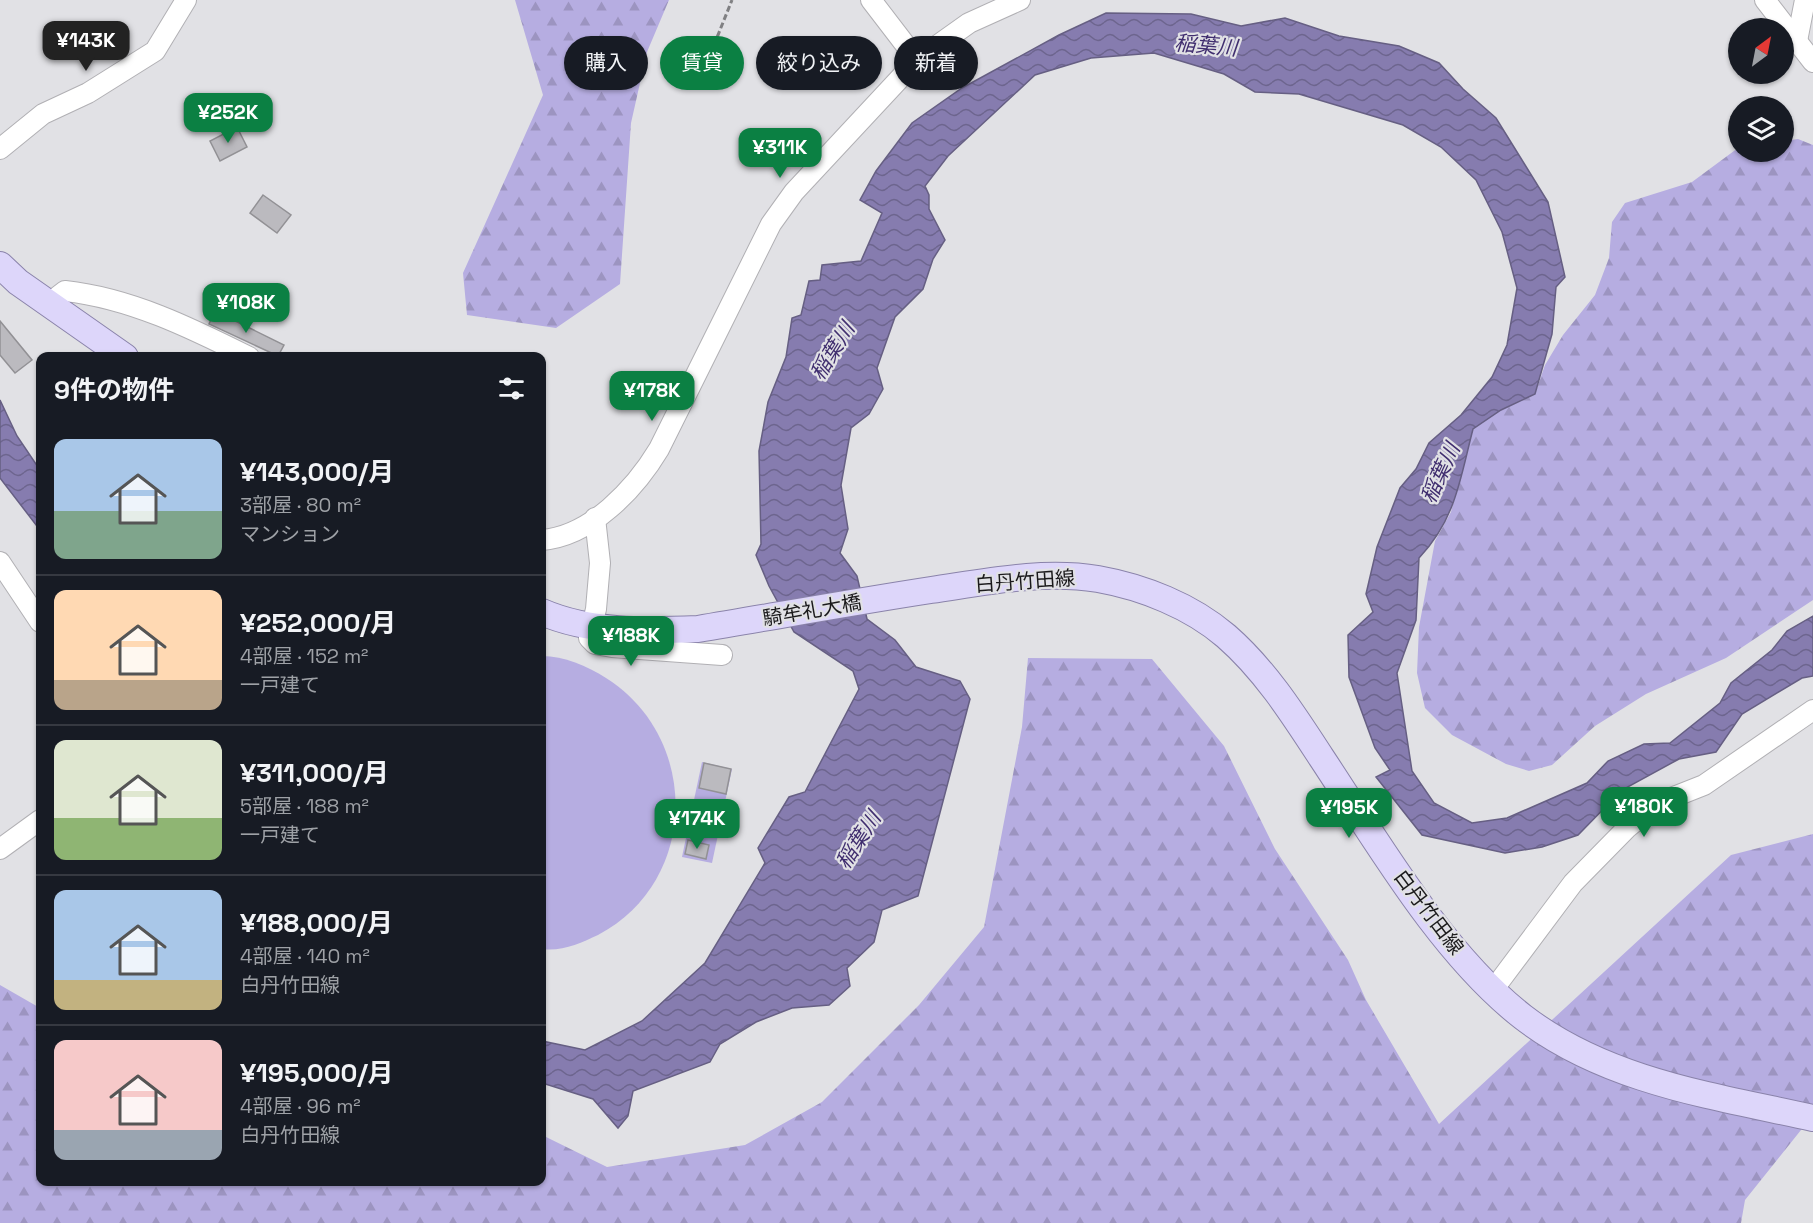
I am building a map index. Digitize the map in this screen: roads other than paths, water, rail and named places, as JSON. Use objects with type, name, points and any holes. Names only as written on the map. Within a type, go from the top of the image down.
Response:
[{"type":"main road","points":[[0,266],[48,304],[118,352]]},
{"type":"main road","name":"白丹竹田線","points":[[881,598],[1010,578],[1072,576],[1101,580],[1151,593],[1177,604],[1222,633],[1263,673],[1419,901],[1456,950],[1493,990],[1524,1017],[1565,1044],[1599,1062],[1637,1076],[1706,1095],[1813,1118]]},
{"type":"main road","name":"騎牟礼大橋","points":[[591,626],[654,631],[698,629],[881,598]]},
{"type":"main road","points":[[546,613],[591,626]]},
{"type":"street","points":[[0,149],[43,114],[88,93],[155,51],[186,0]]},
{"type":"street","points":[[871,0],[899,36]]},
{"type":"street","points":[[951,36],[969,23],[1020,0]]},
{"type":"street","points":[[1765,0],[1779,18]]},
{"type":"street","points":[[1794,29],[1805,0]]},
{"type":"street","points":[[1794,37],[1813,62]]},
{"type":"street","points":[[546,539],[568,535],[596,518],[640,478],[656,454],[771,224],[794,192],[894,83]]},
{"type":"street","points":[[48,304],[65,291],[114,300],[167,319],[238,352]]},
{"type":"street","points":[[596,518],[600,563],[596,609],[589,638],[595,644],[604,646],[722,655]]},
{"type":"street","points":[[0,562],[36,616]]},
{"type":"street","points":[[1493,990],[1573,883],[1626,828],[1656,804],[1704,785],[1813,710]]},
{"type":"street","points":[[0,849],[36,823]]},
{"type":"water","name":"稲葉川","points":[[1106,13],[1191,14],[1241,26],[1285,18],[1339,36],[1399,46],[1439,63],[1463,89],[1496,118],[1548,202],[1565,277],[1556,287],[1552,334],[1535,394],[1501,410],[1473,429],[1460,482],[1449,513],[1419,558],[1416,620],[1397,673],[1412,771],[1434,803],[1472,823],[1507,818],[1587,783],[1608,761],[1644,744],[1670,743],[1720,703],[1731,683],[1772,650],[1787,631],[1813,616],[1813,676],[1802,678],[1742,714],[1716,752],[1679,759],[1622,790],[1578,835],[1542,847],[1505,853],[1422,835],[1376,777],[1390,770],[1375,748],[1349,677],[1348,635],[1373,612],[1366,594],[1377,547],[1400,488],[1416,469],[1429,443],[1461,415],[1492,377],[1507,345],[1517,288],[1502,232],[1476,180],[1441,147],[1403,125],[1299,94],[1255,92],[1224,74],[1154,53],[1091,58],[1035,75],[948,156],[925,186],[929,195],[929,209],[945,240],[933,259],[923,289],[895,317],[877,368],[883,389],[869,414],[851,428],[841,485],[848,529],[840,553],[857,576],[867,619],[895,640],[916,667],[960,681],[970,699],[918,896],[882,910],[874,942],[847,968],[850,986],[829,1005],[792,1008],[756,1022],[720,1044],[710,1062],[633,1091],[628,1116],[618,1128],[593,1099],[546,1084],[546,1042],[585,1050],[642,1021],[705,963],[765,863],[758,848],[789,797],[805,792],[859,689],[853,671],[794,632],[769,586],[756,555],[761,544],[759,451],[768,402],[786,357],[792,318],[801,315],[809,281],[820,280],[822,265],[861,261],[882,213],[860,200],[876,171],[912,123],[959,90],[978,90],[978,79],[1059,35]]},
{"type":"water","points":[[0,400],[17,436],[36,464],[36,525],[0,478]]}]
